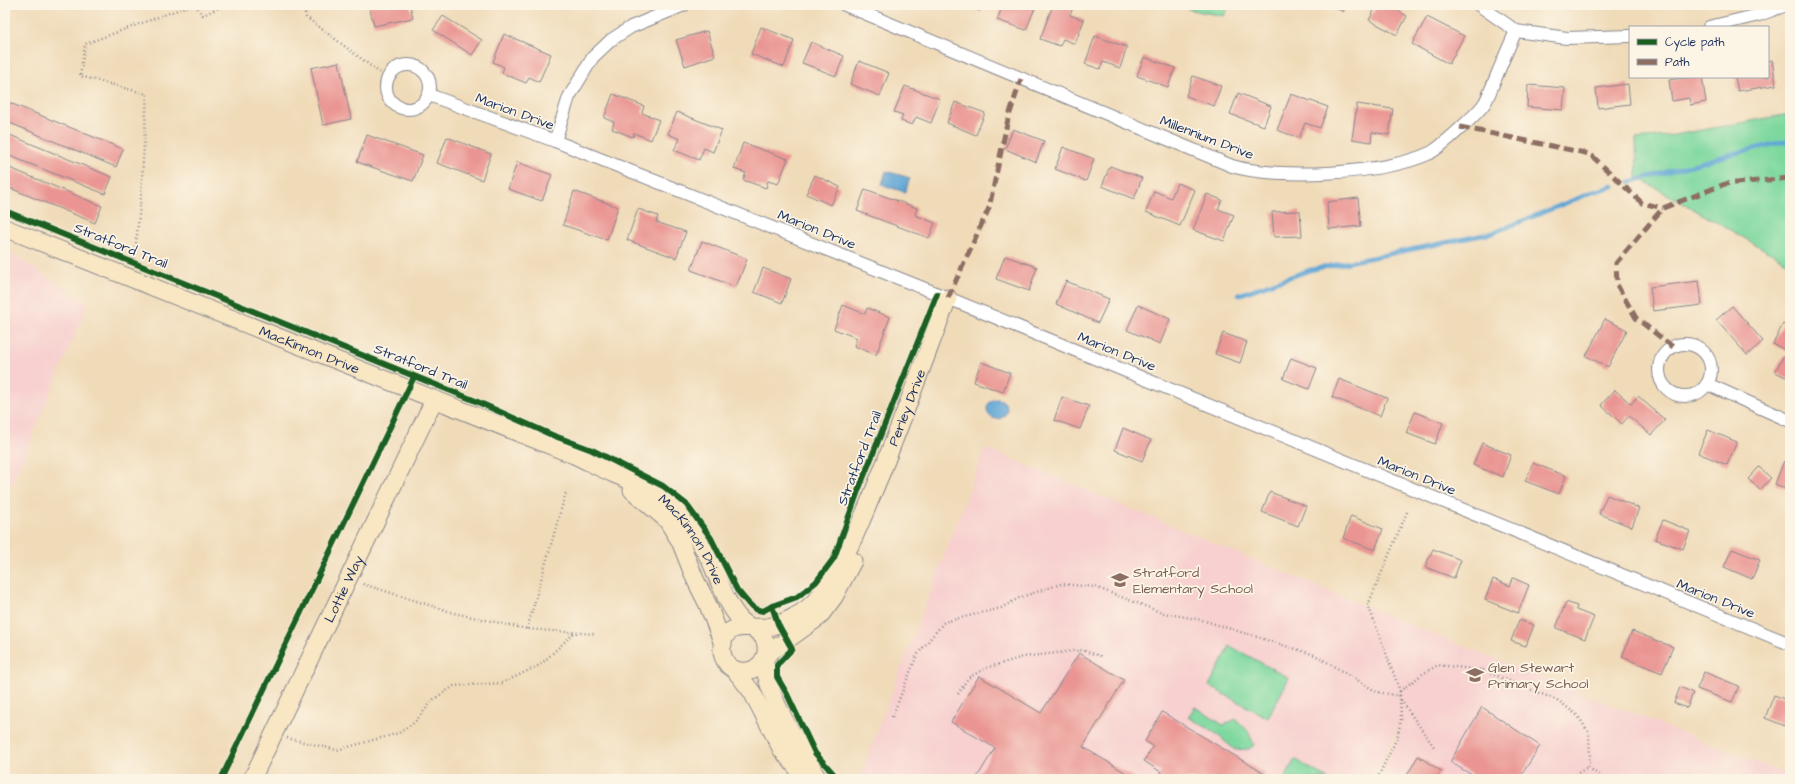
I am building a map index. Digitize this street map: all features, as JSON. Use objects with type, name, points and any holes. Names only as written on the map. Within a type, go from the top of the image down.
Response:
[{"type":"street","points":[[554,141],[569,97],[593,58],[611,40],[631,27],[684,5]]},
{"type":"street","name":"Millennium Drive","points":[[845,5],[1232,166],[1249,171],[1296,174],[1344,171],[1394,164],[1430,152],[1460,127],[1484,104],[1516,32]]},
{"type":"street","points":[[1479,5],[1516,32],[1567,38],[1629,36]]},
{"type":"street","points":[[1713,26],[1760,15],[1786,5]]},
{"type":"street","points":[[408,65],[416,67],[424,72],[429,78],[429,95],[417,108],[400,108],[393,103],[388,96],[386,88],[388,79],[392,72],[400,67],[408,65]]},
{"type":"street","name":"Marion Drive","points":[[429,95],[554,141],[948,298],[1790,644]]},
{"type":"street","name":"MacKinnon Drive","points":[[5,228],[135,270],[434,400],[574,455],[613,474],[644,486],[667,502],[693,533],[709,559],[727,598],[742,621],[749,626]]},
{"type":"street","name":"Perley Drive","points":[[749,626],[771,626],[791,618],[816,600],[844,558],[863,516],[948,298]]},
{"type":"street","points":[[1689,345],[1704,353],[1710,364],[1710,376],[1707,384],[1702,390],[1686,396],[1678,396],[1670,392],[1663,385],[1660,377],[1661,360],[1666,352],[1673,347],[1689,345]]},
{"type":"street","points":[[1707,384],[1790,421]]},
{"type":"street","name":"Lottie Way","points":[[252,779],[434,400]]},
{"type":"street","name":"MacKinnon Drive","points":[[613,474],[666,520],[680,541],[723,644]]},
{"type":"street","name":"Perley Drive","points":[[765,658],[770,652],[819,617],[834,597],[854,559],[863,516]]},
{"type":"street","points":[[806,779],[782,750],[752,692],[724,658],[723,644],[730,632],[749,626],[763,637],[766,651],[763,666],[775,701],[818,779]]},
{"type":"street","points":[[734,669],[748,671],[755,669],[765,658]]},
{"type":"path","points":[[135,270],[147,94],[80,76],[85,44],[190,5]]},
{"type":"path","points":[[195,5],[203,15],[226,5]]},
{"type":"path","points":[[304,5],[306,17],[388,79]]},
{"type":"path","points":[[526,629],[566,492]]},
{"type":"path","points":[[1377,779],[1397,738],[1401,720],[1401,698],[1368,605],[1408,512]]},
{"type":"path","points":[[347,582],[363,584],[454,613],[526,629],[594,634]]},
{"type":"path","points":[[892,717],[917,655],[944,622],[1001,608],[1021,597],[1061,584],[1095,587],[1163,612],[1202,620],[1315,655],[1377,692],[1401,698],[1434,746]]},
{"type":"path","points":[[284,734],[288,739],[337,750],[399,733],[416,722],[434,698],[454,686],[502,683],[540,665],[574,632]]},
{"type":"path","points":[[958,694],[968,678],[986,668],[1022,657],[1082,650],[1103,656]]},
{"type":"path","points":[[1400,692],[1424,673],[1438,665],[1483,670],[1559,701],[1578,716],[1589,733],[1590,758],[1588,766],[1568,779]]},
{"type":"path","points":[[1588,766],[1604,779]]},
{"type":"shaded area","points":[[5,249],[88,304],[5,500]]},
{"type":"shaded area","name":"Stratford Elementary School","points":[[985,448],[1425,631],[1790,776],[1790,779],[1376,779],[1397,738],[1400,723],[1374,779],[859,779]]},
{"type":"green space","points":[[1179,5],[1230,5],[1224,16],[1191,10]]},
{"type":"green space","points":[[1790,114],[1790,264],[1637,177],[1636,139],[1669,136]]},
{"type":"green space","points":[[1230,646],[1289,678],[1268,718],[1209,686]]},
{"type":"green space","points":[[1195,707],[1223,725],[1236,719],[1248,731],[1254,745],[1249,749],[1235,750],[1213,731],[1188,717]]},
{"type":"green space","points":[[1295,759],[1328,779],[1284,779]]},
{"type":"water","points":[[886,171],[910,178],[905,192],[882,185]]},
{"type":"water","points":[[997,399],[1004,402],[1007,409],[1004,416],[997,419],[990,416],[987,409],[990,402]]},
{"type":"building","points":[[410,5],[413,18],[374,26],[369,6]]},
{"type":"building","points":[[964,5],[982,5],[980,11]]},
{"type":"building","points":[[1003,5],[1027,5],[1035,8],[1026,30],[997,20]]},
{"type":"building","points":[[1053,5],[1074,5],[1070,15],[1084,20],[1075,44],[1063,39],[1060,46],[1040,39]]},
{"type":"building","points":[[1331,5],[1347,5],[1343,12]]},
{"type":"building","points":[[1377,5],[1387,5],[1407,16],[1397,35],[1369,20]]},
{"type":"building","points":[[443,16],[482,40],[472,55],[433,30]]},
{"type":"building","points":[[1427,17],[1464,36],[1449,64],[1412,44]]},
{"type":"building","points":[[761,27],[794,40],[784,67],[751,54]]},
{"type":"building","points":[[707,31],[715,56],[685,66],[676,40]]},
{"type":"building","points":[[504,34],[551,54],[539,82],[529,77],[526,83],[502,73],[504,67],[493,62]]},
{"type":"building","points":[[1095,36],[1127,47],[1120,68],[1103,62],[1100,69],[1085,64]]},
{"type":"building","points":[[811,42],[844,56],[836,76],[802,63]]},
{"type":"building","points":[[1144,57],[1175,68],[1168,87],[1137,76]]},
{"type":"building","points":[[1772,60],[1776,85],[1738,91],[1735,78],[1769,78],[1769,61]]},
{"type":"building","points":[[859,61],[889,73],[880,96],[850,84]]},
{"type":"building","points":[[339,62],[351,119],[323,125],[311,68]]},
{"type":"building","points":[[1193,76],[1221,86],[1214,106],[1186,96]]},
{"type":"building","points":[[1702,78],[1706,102],[1690,105],[1689,98],[1672,101],[1669,80]]},
{"type":"building","points":[[1628,84],[1630,104],[1598,108],[1596,88]]},
{"type":"building","points":[[1528,85],[1565,88],[1563,110],[1527,107]]},
{"type":"building","points":[[905,86],[940,99],[931,123],[916,117],[912,125],[901,121],[903,115],[894,112]]},
{"type":"building","points":[[1238,93],[1271,106],[1264,126],[1230,114]]},
{"type":"building","points":[[613,94],[644,106],[642,113],[659,120],[651,140],[634,133],[633,137],[612,129],[614,122],[604,118]]},
{"type":"building","points":[[1291,94],[1328,107],[1320,128],[1305,123],[1299,138],[1277,130]]},
{"type":"building","points":[[5,101],[123,149],[116,167],[5,121]]},
{"type":"building","points":[[955,102],[985,113],[976,135],[947,123]]},
{"type":"building","points":[[1357,104],[1393,109],[1389,135],[1372,132],[1371,142],[1352,139]]},
{"type":"building","points":[[677,112],[722,130],[713,152],[704,148],[699,160],[674,150],[680,139],[668,134]]},
{"type":"building","points":[[1013,129],[1044,141],[1036,162],[1005,149]]},
{"type":"building","points":[[5,133],[112,177],[105,194],[5,154]]},
{"type":"building","points":[[367,135],[423,155],[413,181],[357,162]]},
{"type":"building","points":[[447,137],[491,154],[482,180],[437,163]]},
{"type":"building","points":[[743,143],[788,159],[778,184],[768,181],[766,188],[743,180],[746,173],[734,169]]},
{"type":"building","points":[[1063,147],[1094,159],[1086,181],[1055,169]]},
{"type":"building","points":[[517,162],[552,175],[542,201],[508,189]]},
{"type":"building","points":[[5,166],[102,206],[95,223],[5,186]]},
{"type":"building","points":[[1110,166],[1142,178],[1134,199],[1102,186]]},
{"type":"building","points":[[815,175],[840,187],[831,205],[806,194]]},
{"type":"building","points":[[1177,183],[1195,190],[1180,226],[1146,212],[1154,191],[1171,198]]},
{"type":"building","points":[[865,189],[917,208],[915,215],[935,223],[929,238],[857,211]]},
{"type":"building","points":[[574,191],[618,207],[607,240],[563,225]]},
{"type":"building","points":[[1207,194],[1222,200],[1218,209],[1234,215],[1224,241],[1193,230]]},
{"type":"building","points":[[1358,198],[1361,226],[1329,229],[1327,202]]},
{"type":"building","points":[[638,209],[658,216],[656,222],[686,232],[676,258],[627,240]]},
{"type":"building","points":[[1300,211],[1302,236],[1274,237],[1272,212]]},
{"type":"building","points":[[702,241],[747,259],[736,287],[691,270]]},
{"type":"building","points":[[1005,256],[1037,267],[1029,291],[996,279]]},
{"type":"building","points":[[763,268],[791,279],[782,303],[754,292]]},
{"type":"building","points":[[1066,281],[1109,299],[1098,323],[1056,304]]},
{"type":"building","points":[[1699,281],[1702,305],[1653,311],[1650,287]]},
{"type":"building","points":[[843,305],[865,314],[867,308],[890,317],[876,355],[854,346],[857,338],[834,329]]},
{"type":"building","points":[[1138,305],[1170,319],[1160,344],[1127,330]]},
{"type":"building","points":[[1732,306],[1763,341],[1747,355],[1716,320]]},
{"type":"building","points":[[1605,319],[1627,330],[1608,367],[1586,356]]},
{"type":"building","points":[[1783,324],[1790,328],[1789,352],[1773,344]]},
{"type":"building","points":[[1223,333],[1247,342],[1240,363],[1215,354]]},
{"type":"building","points":[[1784,355],[1790,358],[1790,379],[1775,372]]},
{"type":"building","points":[[1291,358],[1317,368],[1309,389],[1283,379]]},
{"type":"building","points":[[981,362],[1010,373],[1003,392],[974,382]]},
{"type":"building","points":[[1339,379],[1387,398],[1380,416],[1332,397]]},
{"type":"building","points":[[1615,390],[1631,404],[1638,396],[1665,420],[1651,435],[1629,416],[1622,424],[1601,405]]},
{"type":"building","points":[[1062,397],[1089,406],[1080,429],[1054,420]]},
{"type":"building","points":[[1415,412],[1443,423],[1435,444],[1406,433]]},
{"type":"building","points":[[1123,428],[1151,440],[1142,461],[1115,450]]},
{"type":"building","points":[[1708,430],[1737,442],[1727,465],[1698,453]]},
{"type":"building","points":[[1482,443],[1511,455],[1503,477],[1473,465]]},
{"type":"building","points":[[1784,461],[1790,464],[1790,490],[1775,484]]},
{"type":"building","points":[[1533,463],[1566,476],[1559,494],[1525,481]]},
{"type":"building","points":[[1759,467],[1771,478],[1760,490],[1748,479]]},
{"type":"building","points":[[1270,492],[1306,506],[1298,526],[1262,512]]},
{"type":"building","points":[[1607,495],[1639,508],[1632,527],[1599,514]]},
{"type":"building","points":[[1351,516],[1383,529],[1375,550],[1343,538]]},
{"type":"building","points":[[1663,520],[1690,531],[1683,549],[1655,539]]},
{"type":"building","points":[[1433,549],[1461,560],[1454,578],[1425,567]]},
{"type":"building","points":[[1732,549],[1760,560],[1752,579],[1724,567]]},
{"type":"building","points":[[1513,578],[1529,585],[1518,613],[1485,600],[1493,579],[1510,586]]},
{"type":"building","points":[[1566,602],[1577,606],[1576,610],[1594,617],[1585,639],[1556,628]]},
{"type":"building","points":[[1519,620],[1534,625],[1526,646],[1511,641]]},
{"type":"building","points":[[1632,631],[1673,647],[1662,673],[1622,657]]},
{"type":"building","points":[[1079,653],[1124,680],[1083,747],[1136,779],[976,779],[995,748],[951,722],[979,676],[1041,713]]},
{"type":"building","points":[[1704,672],[1739,686],[1732,702],[1697,689]]},
{"type":"building","points":[[1680,687],[1693,693],[1687,708],[1674,703]]},
{"type":"building","points":[[1774,695],[1790,701],[1790,728],[1765,718]]},
{"type":"building","points":[[1482,707],[1540,746],[1519,779],[1473,779],[1474,776],[1450,762]]},
{"type":"building","points":[[1162,712],[1265,774],[1263,779],[1157,779],[1161,772],[1144,761],[1153,746],[1145,741]]},
{"type":"building","points":[[1418,756],[1441,771],[1437,778],[1439,779],[1405,779]]},
{"type":"waterway","points":[[1630,182],[1790,140]]},
{"type":"waterway","points":[[1238,295],[1310,270],[1493,233],[1593,192],[1613,186]]},
{"type":"marked path","points":[[948,298],[989,208],[1008,119],[1021,79]]},
{"type":"marked path","points":[[1460,127],[1590,154],[1642,203],[1663,208]]},
{"type":"marked path","points":[[1673,347],[1636,318],[1617,285],[1616,263],[1663,208],[1725,184],[1790,178]]},
{"type":"cycle path","name":"Stratford Trail","points":[[5,211],[471,399],[552,435],[592,450],[663,486],[686,504],[711,538],[737,590],[748,603],[755,609],[763,611],[772,606],[778,624],[792,649],[777,665],[777,677],[787,694],[815,753],[838,779]]},
{"type":"cycle path","name":"Stratford Trail","points":[[772,606],[797,597],[816,582],[834,558],[858,491],[937,294]]},
{"type":"cycle path","name":"Stratford Trail","points":[[221,779],[414,377]]},
{"type":"place","name":"Stratford Elementary School","points":[[1120,580]]},
{"type":"place","name":"Glen Stewart Primary School","points":[[1475,675]]}]
